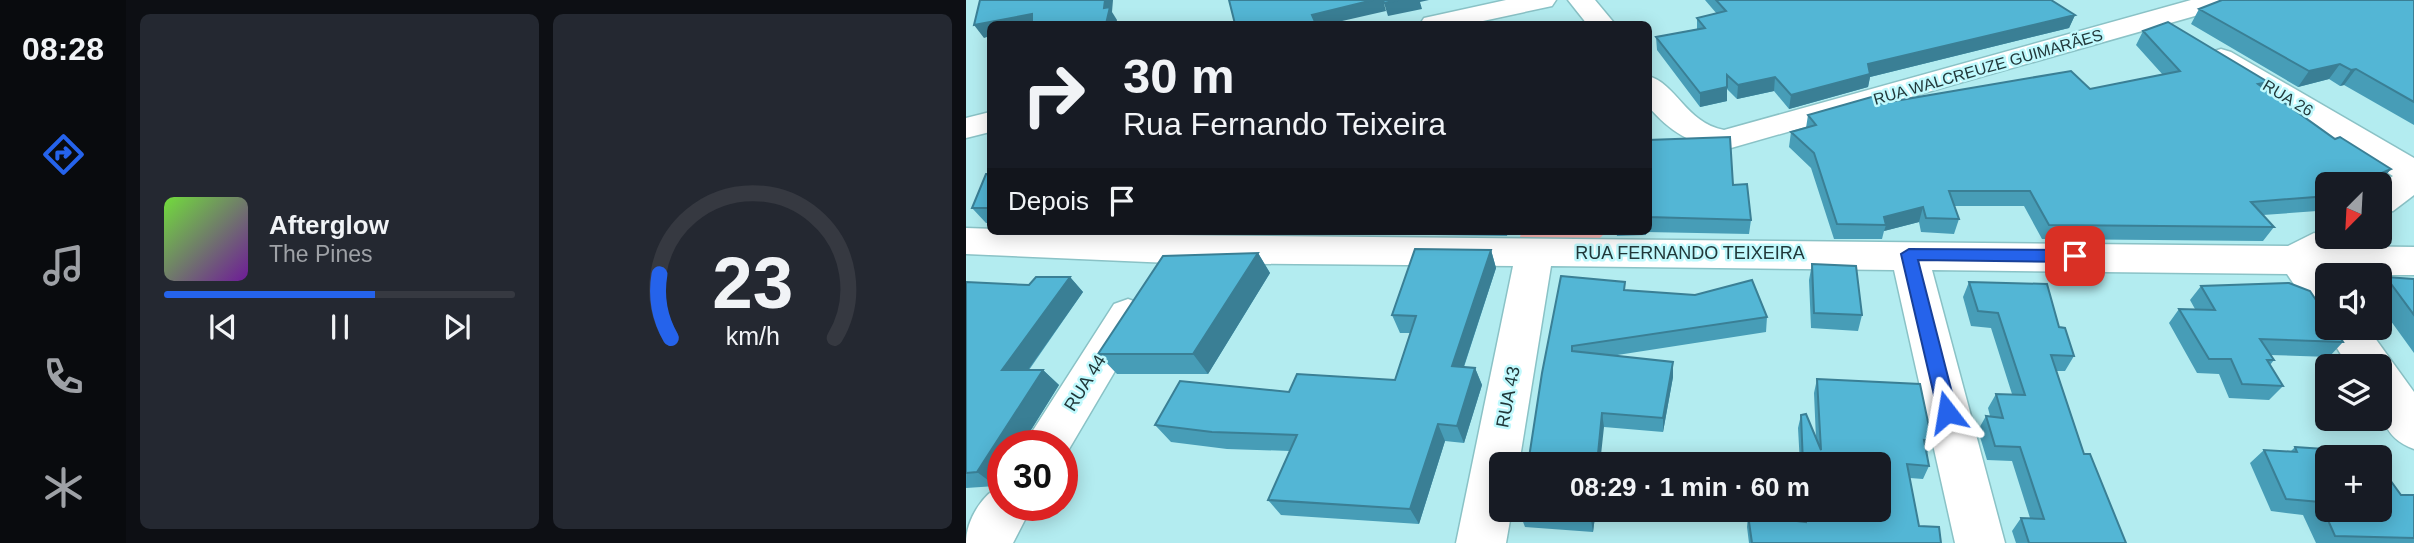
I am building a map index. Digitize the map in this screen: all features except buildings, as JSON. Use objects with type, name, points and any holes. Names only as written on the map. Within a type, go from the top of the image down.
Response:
[{"type":"street","points":[[1447,21],[1543,0]]},
{"type":"street","points":[[1581,0],[1598,21]]},
{"type":"street","name":"RUA 26","points":[[2126,0],[2414,176]]},
{"type":"street","name":"RUA WALCREUZE GUIMARÃES","points":[[1652,90],[1672,115],[1689,130],[1705,138],[1724,140],[1754,134],[2221,0]]},
{"type":"street","points":[[966,128],[987,123]]},
{"type":"street","points":[[2392,193],[2414,176]]},
{"type":"street","name":"RUA FERNANDO TEIXEIRA","points":[[966,241],[1170,249],[1909,254],[2414,261]]},
{"type":"street","points":[[2315,246],[2297,259],[2315,285]]},
{"type":"street","name":"RUA 44","points":[[1056,430],[1170,249]]},
{"type":"street","name":"RUA 43","points":[[1481,543],[1535,252]]},
{"type":"street","points":[[1909,254],[1980,543]]},
{"type":"street","points":[[2392,397],[2414,429]]},
{"type":"street","points":[[985,543],[999,521]]},
{"type":"shaded area","points":[[1521,235],[1603,235],[1597,241],[1520,237]]},
{"type":"route","points":[[1947,412],[1909,254],[2075,256]]}]
